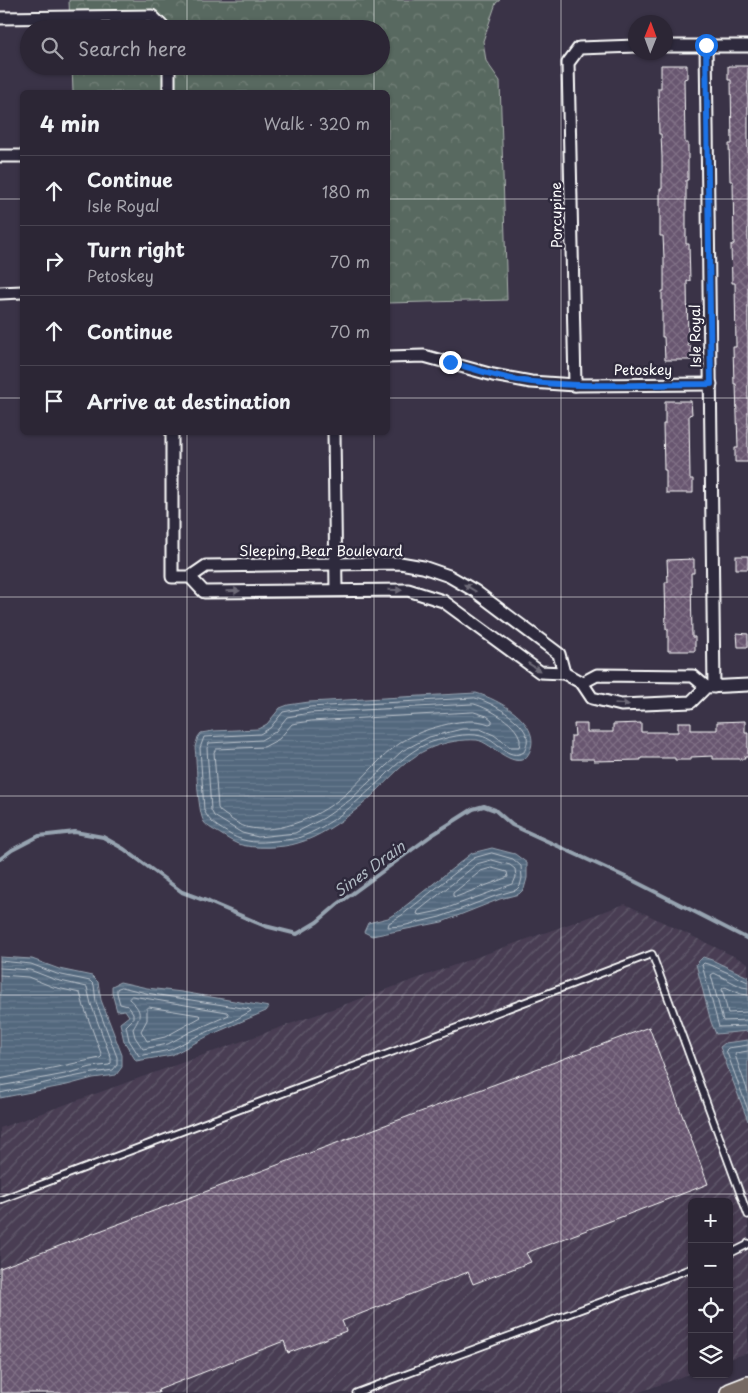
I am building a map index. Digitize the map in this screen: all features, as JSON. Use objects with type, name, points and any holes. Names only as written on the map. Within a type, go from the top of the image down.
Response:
[{"type":"main road","points":[[730,1393],[748,1386]]},
{"type":"street","points":[[0,18],[152,16],[156,20]]},
{"type":"street","name":"Isle Royal","points":[[706,45],[711,384],[710,687]]},
{"type":"street","name":"Porcupine","points":[[575,385],[568,63],[579,48],[628,46]]},
{"type":"street","points":[[673,46],[748,46]]},
{"type":"street","points":[[168,75],[169,90]]},
{"type":"street","points":[[0,156],[20,156]]},
{"type":"street","points":[[0,292],[20,292]]},
{"type":"street","name":"Petoskey","points":[[390,357],[424,356],[494,375],[531,382],[575,385],[711,384]]},
{"type":"street","name":"Sleeping Bear Boulevard","points":[[172,435],[172,577],[190,577],[206,566],[400,563],[423,567],[449,576],[475,591],[559,654],[564,673]]},
{"type":"street","points":[[334,435],[336,590]]},
{"type":"street","points":[[190,577],[204,592],[408,590],[426,595],[443,601],[540,672],[564,673],[582,683],[592,698],[621,705],[691,702],[710,687],[748,685]]},
{"type":"street","points":[[582,683],[597,675],[693,676],[710,687]]},
{"type":"lane","points":[[0,1200],[652,954],[748,1215]]},
{"type":"lane","points":[[733,1252],[748,1243]]},
{"type":"lane","points":[[356,1393],[688,1269]]},
{"type":"shaded area","points":[[625,904],[748,963],[748,1353],[733,1358],[733,1198],[688,1198],[688,1374],[637,1393],[0,1393],[0,1128]]},
{"type":"green space","points":[[69,0],[500,0],[496,3],[483,41],[486,61],[500,81],[507,300],[390,303],[390,90],[73,90],[72,75],[390,75],[390,20],[70,20]]},
{"type":"water","points":[[476,693],[506,707],[525,723],[530,732],[532,742],[529,753],[524,759],[518,761],[511,759],[477,740],[455,741],[433,747],[411,759],[344,819],[305,841],[292,845],[244,846],[230,840],[204,822],[199,797],[195,747],[201,733],[258,729],[267,724],[280,708],[288,705],[309,702]]},
{"type":"water","points":[[492,848],[515,854],[527,863],[527,878],[524,889],[519,894],[500,899],[442,922],[372,936],[364,932],[368,923],[388,918],[399,911],[472,853]]},
{"type":"water","points":[[0,957],[32,959],[59,969],[92,976],[98,982],[101,1000],[122,1055],[122,1067],[116,1075],[93,1078],[0,1098]]},
{"type":"water","points":[[703,957],[748,977],[748,1031],[716,1034],[711,1022],[696,964]]},
{"type":"water","points":[[120,982],[269,1007],[266,1011],[210,1035],[172,1055],[136,1061],[124,1041],[120,1023],[129,1016],[125,1010],[117,1011],[112,993],[112,986]]},
{"type":"water","points":[[748,1040],[748,1121],[720,1047],[725,1043]]},
{"type":"building","points":[[661,65],[687,65],[687,78],[684,79],[685,143],[688,143],[686,244],[689,244],[690,281],[687,281],[688,346],[691,346],[691,360],[665,360],[664,337],[662,337],[664,258],[663,236],[660,236],[662,157],[661,134],[659,134],[658,88],[661,88]]},
{"type":"building","points":[[728,66],[748,66],[748,462],[735,462],[735,448],[738,448],[733,347],[736,347],[735,283],[732,283],[731,245],[734,245],[733,181],[730,181],[729,144],[732,144],[731,80],[728,80]]},
{"type":"building","points":[[665,401],[691,401],[692,414],[689,415],[690,479],[693,479],[693,493],[666,493],[663,424],[665,424]]},
{"type":"building","points":[[736,556],[748,556],[748,569],[736,569]]},
{"type":"building","points":[[694,559],[694,573],[691,573],[692,637],[695,637],[695,651],[668,651],[665,582],[668,582],[667,560]]},
{"type":"building","points":[[737,633],[748,634],[748,647],[738,647]]},
{"type":"building","points":[[745,721],[745,733],[748,733],[748,757],[744,757],[745,759],[713,759],[713,756],[691,757],[691,760],[675,760],[675,758],[594,761],[594,759],[571,759],[571,736],[575,736],[574,724],[587,724],[587,732],[613,732],[613,724],[641,723],[641,732],[678,732],[678,722],[691,722],[691,730],[717,730],[717,722]]},
{"type":"building","points":[[649,1027],[708,1184],[526,1253],[531,1262],[473,1284],[468,1272],[342,1321],[346,1331],[288,1353],[284,1341],[158,1390],[159,1393],[0,1393],[0,1268]]},
{"type":"waterway","name":"Sines Drain","points":[[0,859],[12,850],[39,836],[75,832],[103,837],[124,849],[182,892],[265,926],[297,934],[317,922],[338,904],[432,835],[473,809],[484,806],[495,810],[512,825],[632,880],[748,939]]},
{"type":"route","points":[[450,362],[494,375],[531,382],[575,385],[711,384],[706,45]]}]
